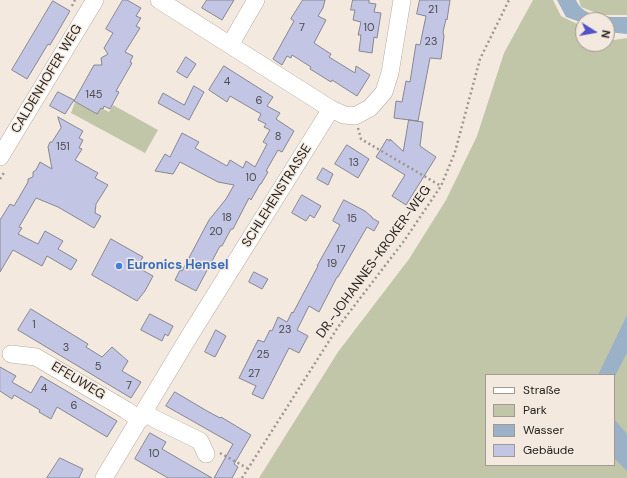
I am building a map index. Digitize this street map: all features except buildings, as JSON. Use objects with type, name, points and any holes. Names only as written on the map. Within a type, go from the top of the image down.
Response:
[{"type":"street","name":"CALDENHOFER WEG","points":[[0,157],[95,0]]},
{"type":"street","points":[[159,0],[331,109],[344,115],[355,116],[374,104],[387,86],[402,0]]},
{"type":"street","points":[[230,45],[256,0]]},
{"type":"street","name":"SCHLEHENSTRASSE","points":[[104,478],[190,335],[331,109]]},
{"type":"street","name":"EFEUWEG","points":[[11,354],[36,357],[126,410],[155,420],[200,441],[206,454]]},
{"type":"path","name":"DR.-JOHANNES-KROKER-WEG","points":[[242,478],[338,327],[404,241],[441,186],[455,152],[480,59],[509,0]]},
{"type":"path","points":[[355,116],[362,139],[441,186]]},
{"type":"path","points":[[206,454],[221,453],[248,468]]},
{"type":"green space","points":[[533,0],[553,0],[561,16],[575,23],[575,52],[615,52],[615,40],[627,38],[627,478],[259,478],[338,352],[409,259],[446,200],[477,136],[504,53]]},
{"type":"green space","points":[[579,0],[627,0],[627,15],[615,15],[615,12],[594,12],[581,7]]},
{"type":"green space","points":[[75,102],[97,114],[101,108],[109,112],[113,105],[158,130],[145,153],[71,113]]},
{"type":"water","points":[[557,0],[576,0],[587,12],[575,12],[575,20],[566,17]]},
{"type":"water","points":[[615,17],[627,17],[627,34],[615,33]]},
{"type":"water","points":[[627,315],[627,353],[615,376],[615,374],[598,374]]},
{"type":"water","points":[[615,420],[627,434],[627,471],[615,459]]},
{"type":"place","name":"Euronics Hensel","points":[[119,266]]}]
